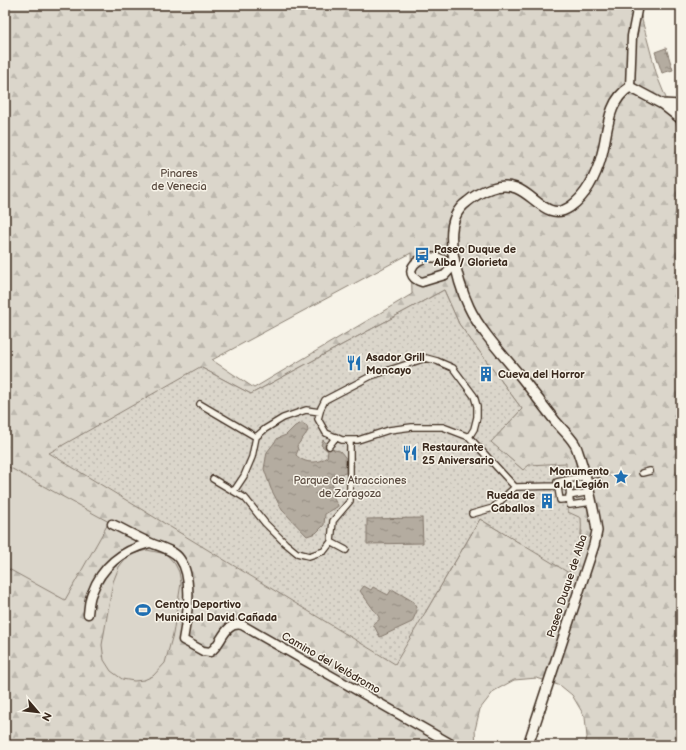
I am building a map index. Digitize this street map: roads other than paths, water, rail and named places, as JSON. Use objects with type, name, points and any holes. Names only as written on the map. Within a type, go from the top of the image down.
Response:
[{"type":"street","points":[[638,5],[632,36],[630,87],[662,104],[681,119]]},
{"type":"street","name":"Paseo Duque de Alba","points":[[528,745],[596,540],[597,528],[588,484],[574,444],[487,335],[469,308],[454,264],[451,237],[454,219],[458,210],[465,203],[482,192],[501,186],[516,188],[524,192],[543,207],[555,212],[562,211],[570,207],[577,201],[590,183],[599,164],[612,108],[620,95],[630,87]]},
{"type":"street","points":[[662,104],[681,105]]},
{"type":"street","points":[[428,257],[439,258],[454,264],[445,275],[430,281],[422,282],[414,276],[412,267],[415,262],[422,258],[428,257]]},
{"type":"street","points":[[445,275],[459,280]]},
{"type":"street","points":[[469,437],[474,429],[476,417],[477,406],[474,396],[453,368],[426,358],[371,376],[325,400],[318,419],[326,433],[342,440],[358,440],[389,430],[412,427],[443,427],[469,437],[515,487],[558,492],[569,491],[598,481]]},
{"type":"street","points":[[200,404],[256,437]]},
{"type":"street","points":[[234,491],[244,476],[252,457],[256,437],[265,429],[283,418],[306,410],[320,412]]},
{"type":"street","points":[[329,446],[336,437]]},
{"type":"street","points":[[213,479],[245,498],[276,535],[297,553],[309,556],[324,551],[331,542],[332,521],[350,502],[350,440]]},
{"type":"street","points":[[642,473],[650,470]]},
{"type":"street","points":[[558,492],[569,491],[588,484]]},
{"type":"street","points":[[472,514],[493,508],[515,487]]},
{"type":"street","points":[[569,491],[570,505],[592,502]]},
{"type":"street","points":[[112,524],[150,543]]},
{"type":"street","points":[[331,542],[346,550]]},
{"type":"street","points":[[88,614],[92,593],[104,569],[120,555],[135,547],[150,543]]},
{"type":"street","name":"Camino del Velódromo","points":[[150,543],[167,549],[180,558],[185,571],[189,602],[183,640],[203,651],[210,652],[215,648],[227,630],[235,625],[242,625],[453,745]]},
{"type":"water","points":[[666,48],[673,70],[662,73],[655,52]]},
{"type":"water","points":[[302,423],[307,426],[308,431],[297,446],[298,450],[296,455],[303,460],[311,462],[319,461],[327,457],[328,451],[321,445],[323,440],[334,450],[340,451],[345,457],[346,473],[332,476],[333,496],[338,505],[325,514],[324,525],[316,533],[307,536],[282,510],[271,489],[264,469],[267,452],[278,438],[286,435],[295,426]]},
{"type":"water","points":[[422,518],[423,543],[367,544],[367,519]]},
{"type":"water","points":[[364,586],[371,590],[373,587],[388,595],[392,589],[414,602],[417,611],[412,622],[380,637],[373,624],[379,620],[379,617],[360,591]]},
{"type":"place","name":"Paseo Duque de Alba / Glorieta","points":[[422,255]]},
{"type":"place","name":"Asador Grill Moncayo","points":[[354,363]]},
{"type":"place","name":"Cueva del Horror","points":[[486,374]]},
{"type":"place","name":"Restaurante 25 Aniversario","points":[[410,453]]},
{"type":"place","name":"Monumento a la Legión","points":[[621,477]]},
{"type":"place","name":"Rueda de Caballos","points":[[547,501]]},
{"type":"place","name":"Centro Deportivo Municipal David Cañada","points":[[143,610]]},
{"type":"park label","name":"Pinares de Venecia","points":[[179,179]]},
{"type":"park label","name":"Parque de Atracciones de Zaragoza","points":[[350,486]]}]
